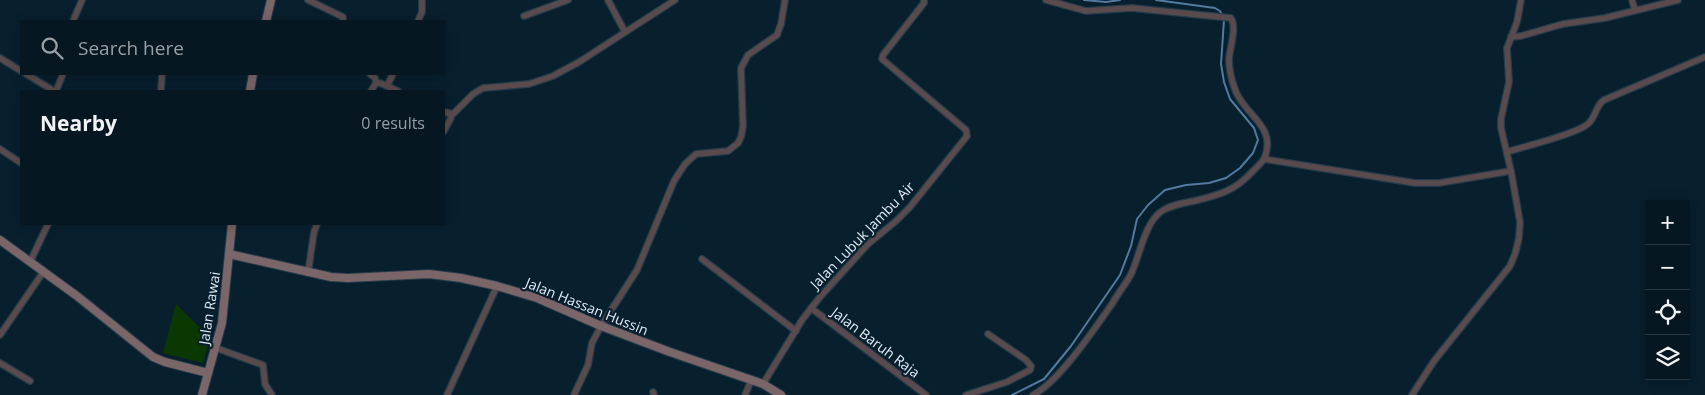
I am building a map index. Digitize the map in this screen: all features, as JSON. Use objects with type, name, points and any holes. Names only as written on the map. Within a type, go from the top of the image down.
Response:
[{"type":"street","points":[[73,20],[82,0]]},
{"type":"street","points":[[266,20],[271,0]]},
{"type":"street","points":[[308,0],[343,17],[343,20]]},
{"type":"street","points":[[418,20],[422,12],[422,0]]},
{"type":"street","points":[[524,16],[568,0]]},
{"type":"street","points":[[608,0],[625,32]]},
{"type":"street","points":[[445,112],[450,114],[456,112],[478,90],[497,86],[529,84],[552,76],[579,62],[674,0]]},
{"type":"street","points":[[574,395],[587,369],[592,343],[637,270],[674,181],[685,164],[696,154],[723,152],[732,149],[738,143],[743,126],[740,68],[748,55],[778,33],[785,0]]},
{"type":"street","name":"Jalan Lubuk Jambu Air","points":[[763,384],[811,308],[868,244],[910,207],[967,136],[967,132],[882,59],[883,55],[924,4],[924,0]]},
{"type":"street","points":[[1034,395],[1050,383],[1090,336],[1131,274],[1149,227],[1157,216],[1170,207],[1229,191],[1243,182],[1264,159],[1268,142],[1265,131],[1243,105],[1231,76],[1229,59],[1233,21],[1229,17],[1132,8],[1086,11],[1046,0]]},
{"type":"street","points":[[1412,395],[1434,361],[1510,266],[1516,254],[1520,222],[1508,152],[1501,128],[1501,119],[1509,82],[1507,48],[1517,22],[1521,0]]},
{"type":"street","points":[[1632,0],[1636,10]]},
{"type":"street","points":[[1511,36],[1521,36],[1563,24],[1605,18],[1678,0]]},
{"type":"street","points":[[1508,152],[1573,131],[1591,121],[1598,104],[1604,100],[1705,57]]},
{"type":"street","points":[[0,58],[20,70]]},
{"type":"street","points":[[28,75],[53,90]]},
{"type":"street","points":[[55,90],[63,75]]},
{"type":"street","points":[[161,90],[162,75]]},
{"type":"street","points":[[250,90],[253,75]]},
{"type":"street","points":[[371,75],[375,78],[376,83],[372,90]]},
{"type":"street","points":[[388,86],[393,75]]},
{"type":"street","points":[[376,83],[396,90]]},
{"type":"street","points":[[445,129],[451,118],[450,114]]},
{"type":"street","points":[[0,149],[20,163]]},
{"type":"street","points":[[1264,159],[1414,183],[1439,183],[1511,171]]},
{"type":"street","points":[[30,262],[48,225]]},
{"type":"street","name":"Jalan Rawai","points":[[202,395],[222,323],[232,225]]},
{"type":"street","points":[[308,273],[317,225]]},
{"type":"street","points":[[0,240],[153,357],[208,373]]},
{"type":"street","name":"Jalan Hassan Hussin","points":[[229,254],[322,276],[348,278],[429,274],[461,278],[497,286],[553,304],[601,326],[763,384],[781,395]]},
{"type":"street","points":[[702,259],[796,331]]},
{"type":"street","points":[[0,335],[44,272]]},
{"type":"street","points":[[447,395],[497,286]]},
{"type":"street","name":"Jalan Baruh Raja","points":[[811,308],[926,395]]},
{"type":"street","points":[[966,395],[1007,382],[1030,370],[1031,366],[1026,360],[988,334]]},
{"type":"street","points":[[216,348],[263,366],[265,384],[272,395]]},
{"type":"street","points":[[0,363],[30,381]]},
{"type":"street","points":[[745,395],[751,381]]},
{"type":"green space","points":[[176,304],[210,338],[203,363],[163,353]]},
{"type":"waterway","points":[[1084,0],[1106,2],[1120,0]]},
{"type":"waterway","points":[[1012,395],[1044,379],[1071,346],[1120,275],[1131,246],[1137,219],[1148,205],[1165,190],[1186,185],[1209,183],[1226,178],[1240,168],[1253,153],[1258,140],[1254,128],[1230,99],[1224,82],[1221,64],[1224,20],[1220,11],[1215,8],[1156,0]]}]
